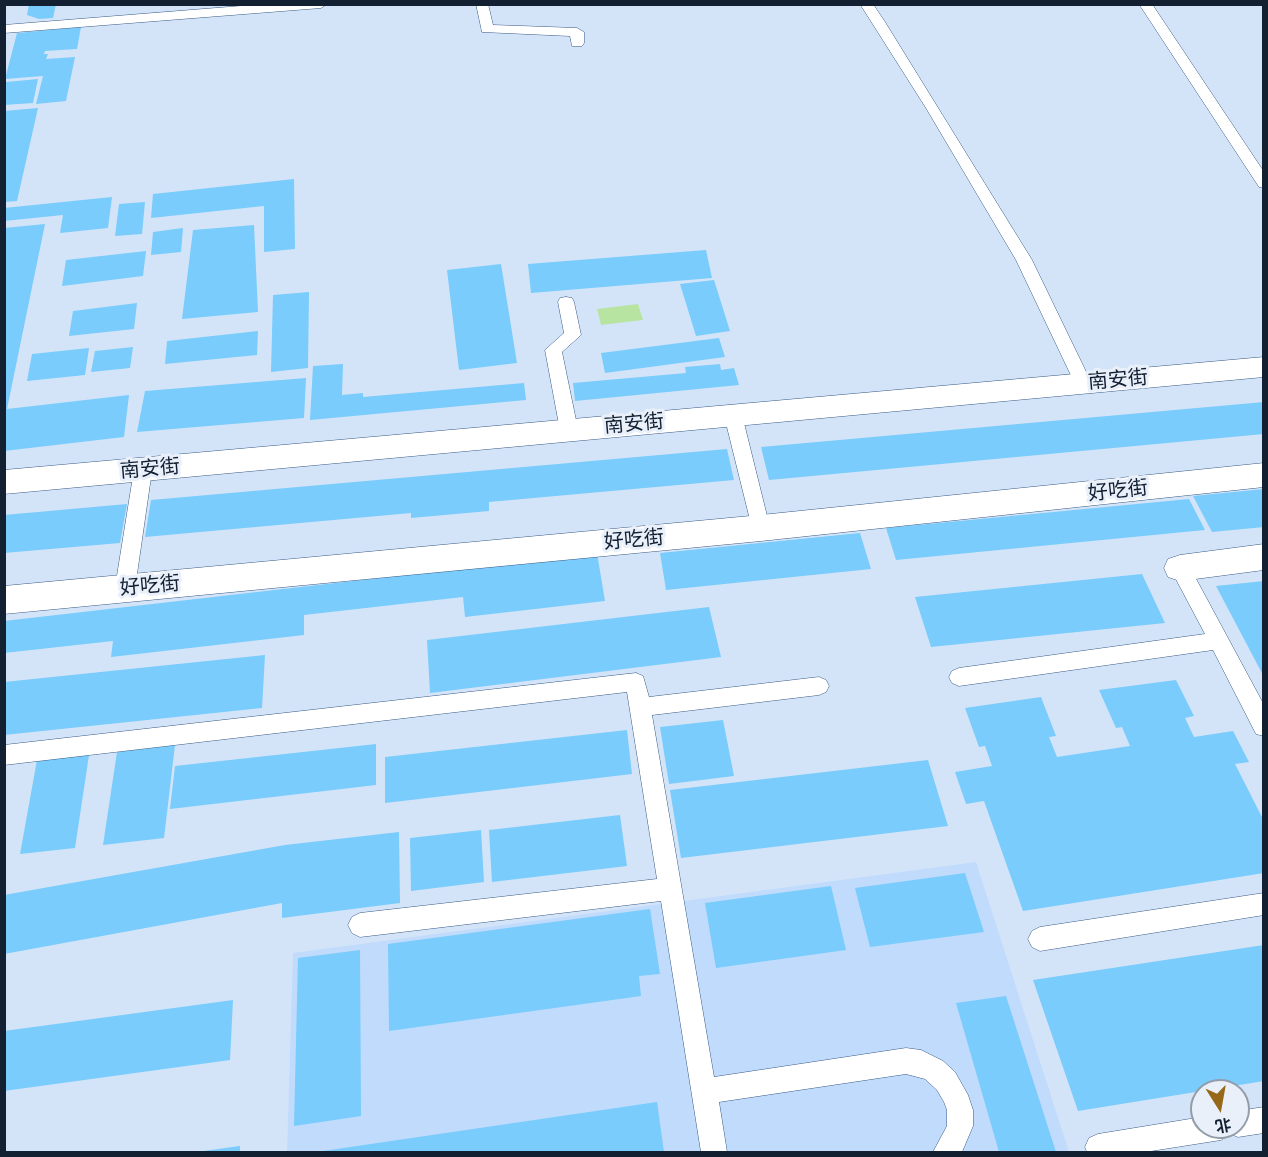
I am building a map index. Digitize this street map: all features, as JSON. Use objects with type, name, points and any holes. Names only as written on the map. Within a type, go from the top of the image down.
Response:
[{"type":"main road","name":"南安街","points":[[4,482],[1263,367]]},
{"type":"main road","name":"好吃街","points":[[4,600],[761,528],[1263,475]]},
{"type":"main road","points":[[1180,568],[1263,557]]},
{"type":"lane","points":[[4,29],[321,4]]},
{"type":"lane","points":[[483,4],[487,28],[577,33],[577,43]]},
{"type":"lane","points":[[866,4],[933,108],[1024,260],[1083,384]]},
{"type":"lane","points":[[1145,4],[1263,184]]},
{"type":"lane","points":[[566,302],[573,334],[553,350],[569,430]]},
{"type":"lane","points":[[733,415],[761,528]]},
{"type":"lane","points":[[125,588],[143,470]]},
{"type":"lane","points":[[1180,568],[1263,727]]},
{"type":"lane","points":[[958,677],[1218,641]]},
{"type":"lane","points":[[4,755],[636,682],[714,1152]]},
{"type":"lane","points":[[640,707],[819,686]]},
{"type":"lane","points":[[360,925],[671,889]]},
{"type":"lane","points":[[1040,939],[1263,904]]},
{"type":"lane","points":[[705,1091],[906,1061],[921,1063],[934,1070],[946,1081],[955,1095],[960,1110],[960,1126],[955,1140],[946,1152]]},
{"type":"lane","points":[[1098,1148],[1190,1132]]},
{"type":"shaded area","points":[[976,862],[1069,1152],[287,1152],[293,953]]},
{"type":"green space","points":[[638,304],[643,320],[601,325],[597,309]]},
{"type":"building","points":[[29,4],[56,4],[53,18],[39,19],[27,15]]},
{"type":"building","points":[[81,27],[77,49],[45,51],[44,54],[48,54],[46,59],[75,57],[66,101],[36,104],[43,76],[5,79],[17,33]]},
{"type":"building","points":[[38,79],[33,103],[4,105],[6,82]]},
{"type":"building","points":[[38,108],[17,201],[4,202],[4,111]]},
{"type":"building","points":[[294,179],[295,249],[264,252],[264,206],[151,218],[153,194]]},
{"type":"building","points":[[112,197],[108,228],[60,233],[63,215],[4,221],[4,208]]},
{"type":"building","points":[[145,202],[142,234],[115,236],[119,204]]},
{"type":"building","points":[[45,224],[7,409],[129,395],[124,437],[4,451],[4,228]]},
{"type":"building","points":[[254,225],[258,312],[182,319],[193,230]]},
{"type":"building","points":[[183,228],[181,252],[151,255],[153,232]]},
{"type":"building","points":[[706,250],[712,278],[531,293],[528,264]]},
{"type":"building","points":[[146,251],[143,276],[62,286],[66,260]]},
{"type":"building","points":[[501,264],[517,363],[459,370],[447,270]]},
{"type":"building","points":[[714,280],[730,331],[696,336],[680,284]]},
{"type":"building","points":[[309,292],[308,368],[271,372],[273,295]]},
{"type":"building","points":[[137,303],[134,329],[69,336],[73,311]]},
{"type":"building","points":[[258,331],[257,355],[165,364],[167,341]]},
{"type":"building","points":[[719,338],[725,357],[605,373],[601,353]]},
{"type":"building","points":[[133,347],[130,368],[91,372],[95,351]]},
{"type":"building","points":[[89,348],[85,375],[27,381],[32,354]]},
{"type":"building","points":[[343,364],[342,395],[363,393],[363,397],[524,383],[526,400],[310,420],[313,366]]},
{"type":"building","points":[[720,364],[721,370],[734,368],[739,385],[575,401],[573,383],[686,373],[685,367]]},
{"type":"building","points":[[306,378],[304,418],[137,432],[145,391]]},
{"type":"building","points":[[1264,402],[1264,434],[769,480],[761,447]]},
{"type":"building","points":[[727,449],[734,480],[489,502],[489,511],[411,518],[411,513],[145,537],[151,500]]},
{"type":"building","points":[[1264,489],[1264,527],[1212,532],[1193,496]]},
{"type":"building","points":[[1189,499],[1205,530],[896,560],[886,528]]},
{"type":"building","points":[[127,504],[120,543],[4,553],[4,515]]},
{"type":"building","points":[[860,533],[871,569],[666,590],[660,553]]},
{"type":"building","points":[[597,553],[605,601],[465,617],[463,597],[304,615],[304,635],[111,657],[113,641],[4,653],[4,621]]},
{"type":"building","points":[[1142,574],[1165,623],[931,647],[915,597]]},
{"type":"building","points":[[1264,581],[1264,677],[1216,586]]},
{"type":"building","points":[[709,607],[721,657],[430,693],[427,640]]},
{"type":"building","points":[[265,655],[262,708],[4,735],[4,682]]},
{"type":"building","points":[[1176,680],[1194,716],[1185,718],[1194,737],[1233,731],[1249,762],[1235,764],[1264,821],[1264,873],[1023,911],[984,801],[966,804],[955,772],[992,766],[985,746],[979,747],[965,708],[1041,697],[1056,736],[1049,737],[1057,757],[1130,746],[1122,727],[1116,728],[1099,690]]},
{"type":"building","points":[[723,720],[734,776],[669,784],[660,727]]},
{"type":"building","points":[[627,730],[632,774],[385,803],[385,757]]},
{"type":"building","points":[[376,744],[376,785],[170,809],[175,766]]},
{"type":"building","points":[[175,745],[164,838],[103,845],[117,752]]},
{"type":"building","points":[[89,755],[75,848],[20,854],[37,760]]},
{"type":"building","points":[[928,760],[948,826],[681,858],[670,790]]},
{"type":"building","points":[[620,815],[627,866],[492,882],[489,830]]},
{"type":"building","points":[[481,830],[484,882],[411,891],[410,838]]},
{"type":"building","points":[[399,832],[400,903],[282,918],[282,903],[4,954],[4,895],[285,845]]},
{"type":"building","points":[[965,873],[984,932],[870,947],[855,888]]},
{"type":"building","points":[[831,886],[846,950],[716,968],[705,903]]},
{"type":"building","points":[[650,909],[660,974],[639,976],[641,996],[389,1031],[388,944]]},
{"type":"building","points":[[1264,945],[1264,1081],[1250,1083],[1250,1079],[1190,1079],[1190,1093],[1078,1111],[1033,980]]},
{"type":"building","points":[[360,950],[361,1116],[294,1126],[298,958]]},
{"type":"building","points":[[1006,996],[1056,1152],[999,1152],[956,1003]]},
{"type":"building","points":[[233,1000],[230,1060],[4,1091],[4,1031]]},
{"type":"building","points":[[657,1102],[664,1152],[323,1152],[323,1151]]},
{"type":"building","points":[[240,1146],[240,1152],[203,1152],[203,1151]]}]
